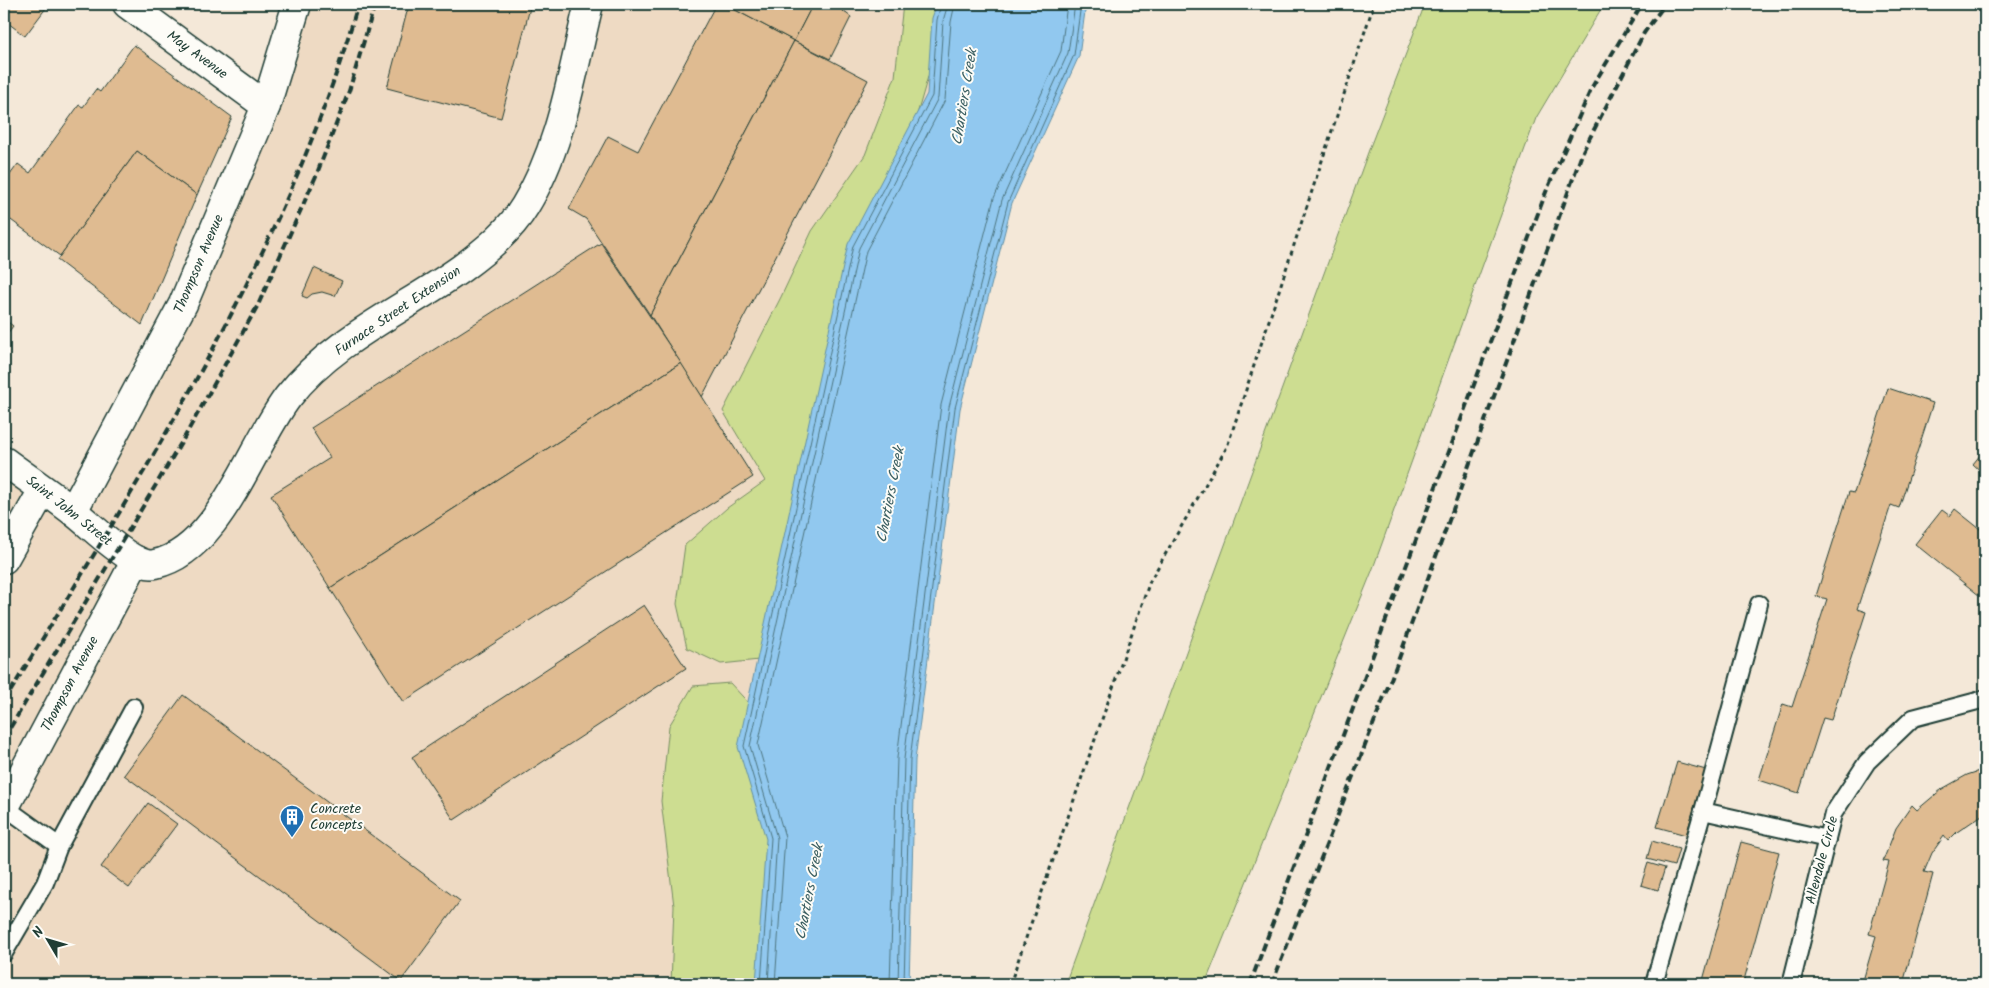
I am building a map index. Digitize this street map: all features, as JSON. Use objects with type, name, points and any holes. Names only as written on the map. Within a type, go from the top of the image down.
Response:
[{"type":"street","name":"May Avenue","points":[[127,4],[266,106]]},
{"type":"street","name":"Thompson Avenue","points":[[73,511],[183,304],[266,106],[297,4]]},
{"type":"street","name":"Furnace Street Extension","points":[[136,560],[153,565],[175,557],[197,541],[239,482],[287,398],[314,369],[355,338],[438,285],[504,233],[525,207],[556,139],[589,4]]},
{"type":"street","name":"Saint John Street","points":[[4,461],[73,511],[118,549],[136,560]]},
{"type":"street","points":[[4,559],[44,490]]},
{"type":"street","name":"Thompson Avenue","points":[[4,808],[136,560]]},
{"type":"lane","points":[[1654,984],[1759,604]]},
{"type":"lane","name":"Allendale Circle","points":[[1791,984],[1833,814],[1867,762],[1913,718],[1985,699]]},
{"type":"lane","points":[[4,953],[45,883],[59,846],[134,707]]},
{"type":"lane","points":[[4,808],[59,846]]},
{"type":"lane","points":[[1703,811],[1827,839]]},
{"type":"path","points":[[1010,984],[1150,581],[1227,447],[1374,4]]},
{"type":"shaded area","points":[[297,4],[1002,4],[804,984],[4,984],[4,461],[73,511],[183,304]]},
{"type":"green space","points":[[903,4],[949,4],[759,660],[721,664],[687,648],[677,604],[685,545],[727,508],[765,481],[723,411],[812,231],[865,155],[895,77]]},
{"type":"green space","points":[[1425,4],[1604,4],[1536,118],[1372,571],[1205,984],[1065,984],[1370,147]]},
{"type":"green space","points":[[730,683],[756,711],[775,801],[761,984],[671,984],[674,906],[661,801],[669,726],[693,686]]},
{"type":"water","name":"Chartiers Creek","points":[[937,4],[1086,4],[1079,56],[1012,203],[960,409],[915,760],[909,984],[756,984],[766,839],[738,747],[848,244],[927,94],[932,18]]},
{"type":"building","points":[[4,4],[49,4],[25,36],[8,23],[4,29]]},
{"type":"building","points":[[409,4],[531,4],[501,118],[387,88]]},
{"type":"building","points":[[716,4],[724,4],[794,41],[650,315],[586,219],[569,209],[608,136],[638,151]]},
{"type":"building","points":[[724,4],[813,4],[794,41]]},
{"type":"building","points":[[813,4],[847,4],[843,11],[851,17],[830,59],[794,41]]},
{"type":"building","points":[[794,41],[868,80],[702,397],[650,315]]},
{"type":"building","points":[[134,45],[232,117],[197,195],[137,151],[60,256],[4,215],[4,183],[18,164],[30,173],[79,105],[83,107],[96,89],[100,92]]},
{"type":"building","points":[[137,151],[197,195],[142,325],[57,260]]},
{"type":"building","points":[[601,243],[681,363],[330,588],[271,495],[330,458],[311,428]]},
{"type":"building","points":[[314,268],[342,281],[335,296],[322,292],[312,294],[307,298],[302,296]]},
{"type":"building","points":[[4,319],[13,326],[4,338]]},
{"type":"building","points":[[681,363],[753,477],[403,702],[330,588]]},
{"type":"building","points":[[1888,388],[1933,403],[1899,508],[1891,505],[1857,609],[1866,612],[1831,720],[1823,718],[1799,793],[1759,780],[1783,704],[1792,707],[1827,599],[1816,596],[1849,492],[1854,493]]},
{"type":"building","points":[[1985,449],[1985,475],[1973,464]]},
{"type":"building","points":[[1955,509],[1985,533],[1980,541],[1985,546],[1985,600],[1915,544],[1942,510],[1950,516]]},
{"type":"building","points":[[644,605],[686,668],[454,820],[412,757]]},
{"type":"building","name":"Concrete Concepts","points":[[183,695],[460,901],[401,981],[124,775]]},
{"type":"building","points":[[1677,762],[1706,770],[1686,835],[1657,827]]},
{"type":"building","points":[[1985,769],[1985,813],[1957,832],[1948,841],[1944,836],[1932,853],[1924,872],[1933,874],[1903,984],[1862,984],[1876,936],[1869,934],[1889,862],[1883,861],[1896,828],[1912,805],[1917,810],[1942,789],[1967,775]]},
{"type":"building","points":[[148,803],[177,824],[129,888],[101,867]]},
{"type":"building","points":[[1652,841],[1679,849],[1674,866],[1647,859]]},
{"type":"building","points":[[1741,842],[1779,852],[1743,984],[1702,984]]},
{"type":"building","points":[[1648,863],[1665,868],[1658,890],[1641,885]]},
{"type":"railway","points":[[4,702],[156,450],[205,364],[250,277],[291,188],[328,97],[358,4]]},
{"type":"railway","points":[[4,738],[184,438],[258,305],[316,176],[349,91],[375,4]]},
{"type":"railway","points":[[1250,984],[1546,192],[1592,87],[1642,4]]},
{"type":"railway","points":[[1272,984],[1398,661],[1583,151],[1644,33],[1665,4]]},
{"type":"place","name":"Concrete Concepts","points":[[292,838]]}]
